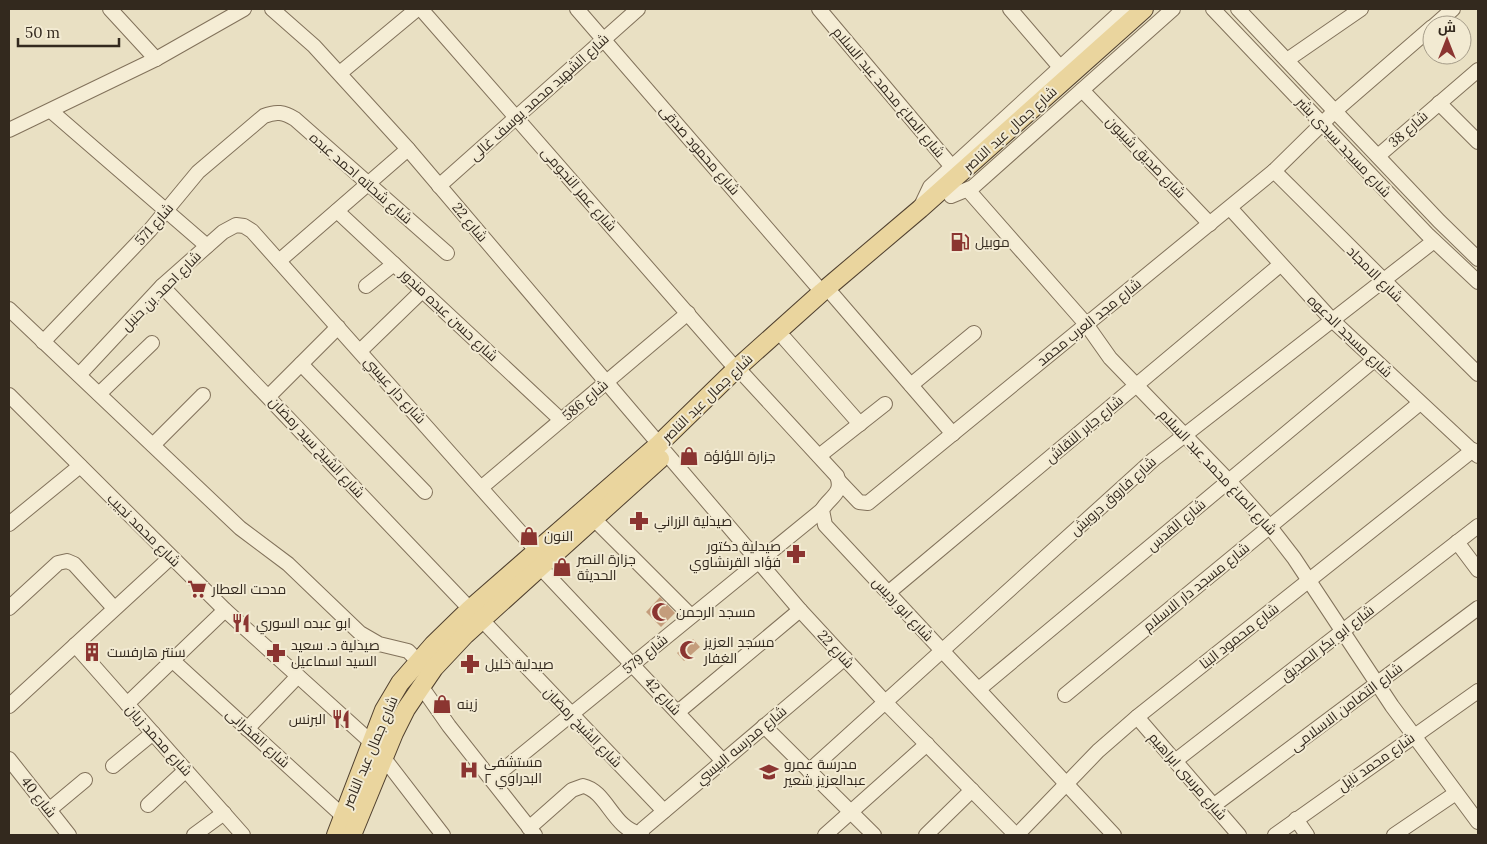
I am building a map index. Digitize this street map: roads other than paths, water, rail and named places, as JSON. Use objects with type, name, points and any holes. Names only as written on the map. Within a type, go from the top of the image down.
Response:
[{"type":"main road","name":"شارع جمال عبد الناصر","points":[[538,559],[595,520],[740,372],[920,209],[956,171],[1144,9]]},
{"type":"main road","name":"شارع جمال عبد الناصر","points":[[740,372],[785,339],[828,292],[951,196],[1157,9]]},
{"type":"main road","name":"شارع جمال عبد الناصر","points":[[355,827],[371,742],[391,696],[418,661],[476,614],[663,449]]},
{"type":"main road","name":"شارع جمال عبد الناصر","points":[[336,835],[355,827],[383,757],[406,709],[421,686],[476,614]]},
{"type":"street","points":[[110,9],[156,59]]},
{"type":"street","points":[[9,130],[156,59],[244,9]]},
{"type":"street","name":"شارع 22","points":[[272,9],[314,46],[408,149],[605,383],[800,610],[886,702],[1017,835]]},
{"type":"street","points":[[340,73],[417,9]]},
{"type":"street","name":"شارع عمر النجومى","points":[[421,9],[740,372]]},
{"type":"street","name":"شارع محمود صدقى","points":[[577,9],[911,385],[952,434]]},
{"type":"street","name":"شارع الشهيد محمد يوسف غالى","points":[[439,186],[638,9]]},
{"type":"street","name":"شارع الصاغ محمد عبد السلام","points":[[819,9],[956,171]]},
{"type":"street","points":[[1010,9],[1059,66]]},
{"type":"street","points":[[956,171],[1059,66],[1124,9]]},
{"type":"street","points":[[951,196],[968,190],[1173,9]]},
{"type":"street","name":"شارع مسجد سيدى بشر","points":[[1213,9],[1430,238],[1478,282]]},
{"type":"street","name":"شارع مسجد سيدى بشر","points":[[1238,9],[1439,221],[1478,259]]},
{"type":"street","points":[[1287,60],[1361,9]]},
{"type":"street","name":"شارع مجد العرب محمد","points":[[839,481],[859,502],[868,503],[1274,171],[1335,111],[1422,36]]},
{"type":"street","name":"شارع 38","points":[[1378,156],[1477,72]]},
{"type":"street","name":"شارع صديق شيبون","points":[[1082,90],[1210,224]]},
{"type":"street","name":"شارع 38","points":[[1439,103],[1478,142]]},
{"type":"street","points":[[51,110],[207,246]]},
{"type":"street","name":"شارع 571","points":[[43,342],[166,211],[208,162],[271,112]]},
{"type":"street","name":"شارع شحاته احمد عبده","points":[[271,112],[280,112],[295,119],[447,253]]},
{"type":"street","points":[[279,261],[408,149]]},
{"type":"street","name":"شارع الامجاد","points":[[1274,171],[1382,281],[1478,374]]},
{"type":"street","name":"شارع الصاغ محمد عبد السلام","points":[[968,190],[1086,324],[1110,358],[1229,481],[1270,527],[1310,582],[1376,684],[1478,822]]},
{"type":"street","name":"شارع مسجد الدعوه","points":[[1230,208],[1280,266],[1332,320],[1476,453]]},
{"type":"street","name":"شارع حسن عبده مندور","points":[[337,211],[561,420]]},
{"type":"street","name":"شارع فاروق درويش","points":[[809,771],[1184,434],[1382,281],[1430,238],[1439,221]]},
{"type":"street","name":"شارع احمد بن حنبل","points":[[79,375],[162,286],[228,227],[244,226],[252,231]]},
{"type":"street","name":"شارع دار عيسي","points":[[252,231],[482,487],[538,559]]},
{"type":"street","points":[[366,286],[394,264]]},
{"type":"street","name":"شارع جابر النقاش","points":[[888,593],[1280,266]]},
{"type":"street","name":"شارع الشيخ سيد رمضان","points":[[162,286],[476,614]]},
{"type":"street","points":[[360,351],[422,290]]},
{"type":"street","points":[[9,310],[240,528],[288,564],[360,633],[379,644],[408,651],[418,661]]},
{"type":"street","name":"شارع 586","points":[[482,487],[688,313]]},
{"type":"street","points":[[269,396],[338,327]]},
{"type":"street","points":[[911,385],[974,333]]},
{"type":"street","points":[[785,339],[860,424]]},
{"type":"street","points":[[99,394],[152,343]]},
{"type":"street","name":"شارع القدس","points":[[979,690],[1374,360]]},
{"type":"street","points":[[301,364],[425,492]]},
{"type":"street","points":[[740,372],[819,456],[839,481],[840,486],[836,496],[822,510]]},
{"type":"street","name":"شارع محمد نجيب","points":[[9,395],[170,557],[371,742]]},
{"type":"street","points":[[153,445],[203,395]]},
{"type":"street","name":"شارع مسجد دار الاسلام","points":[[1065,695],[1420,403]]},
{"type":"street","points":[[819,456],[885,404]]},
{"type":"street","name":"شارع محمود البنا","points":[[1017,835],[1098,750],[1137,717],[1476,453]]},
{"type":"street","points":[[9,524],[80,466]]},
{"type":"street","name":"شارع ابو رديس","points":[[822,510],[825,525],[1114,835]]},
{"type":"street","name":"شارع 579","points":[[492,779],[822,510]]},
{"type":"street","points":[[595,520],[692,616]]},
{"type":"street","name":"شارع ابو بكر الصديق","points":[[1175,761],[1478,526]]},
{"type":"street","points":[[1457,542],[1478,570]]},
{"type":"street","points":[[12,698],[75,645],[170,557]]},
{"type":"street","name":"شارع 42","points":[[538,559],[723,761]]},
{"type":"street","points":[[9,608],[58,563],[67,561],[74,564],[114,608]]},
{"type":"street","name":"شارع التضامن الاسلامى","points":[[1213,806],[1478,608]]},
{"type":"street","points":[[127,704],[226,610]]},
{"type":"street","points":[[678,712],[800,610]]},
{"type":"street","name":"شارع الشيخ رمضان","points":[[476,614],[664,811]]},
{"type":"street","name":"شارع محمد زيان","points":[[75,645],[243,835]]},
{"type":"street","name":"شارع مدرسه البيسي","points":[[641,835],[643,829],[845,658]]},
{"type":"street","name":"شارع الفخرانى","points":[[172,660],[355,827]]},
{"type":"street","points":[[247,729],[298,676]]},
{"type":"street","points":[[421,686],[449,726],[532,832],[572,790],[582,786],[593,791],[628,830],[641,835]]},
{"type":"street","name":"شارع محمد نايل","points":[[1275,835],[1478,690]]},
{"type":"street","name":"شارع مرسى ابراهيم","points":[[1137,717],[1240,835]]},
{"type":"street","points":[[764,726],[874,835]]},
{"type":"street","points":[[113,766],[153,733]]},
{"type":"street","points":[[826,835],[927,744]]},
{"type":"street","points":[[383,757],[443,835]]},
{"type":"street","name":"شارع 40","points":[[9,759],[69,835]]},
{"type":"street","points":[[148,805],[186,770]]},
{"type":"street","points":[[49,810],[85,780]]},
{"type":"street","points":[[926,835],[972,790]]},
{"type":"street","points":[[1394,835],[1456,792]]},
{"type":"street","points":[[194,835],[224,813]]},
{"type":"street","points":[[1296,819],[1307,835]]},
{"type":"place","name":"موبيل","points":[[960,242]]},
{"type":"place","name":"جزارة اللؤلؤة","points":[[689,456]]},
{"type":"place","name":"صيدلية الزراني","points":[[639,521]]},
{"type":"place","name":"النون","points":[[529,536]]},
{"type":"place","name":"صيدلية دكتور فؤاد القرنشاوي","points":[[796,554]]},
{"type":"place","name":"جزارة النصر الحديثة","points":[[562,567]]},
{"type":"place","name":"مدحت العطار","points":[[197,589]]},
{"type":"place","name":"مسجد الرحمن","points":[[661,612]]},
{"type":"place","name":"ابو عبده السوري","points":[[241,623]]},
{"type":"place","name":"مسجد العزيز الغفار","points":[[689,650]]},
{"type":"place","name":"سنتر هارفست","points":[[92,652]]},
{"type":"place","name":"صيدلية د. سعيد السيد اسماعيل","points":[[276,653]]},
{"type":"place","name":"صيدلية خليل","points":[[470,664]]},
{"type":"place","name":"زينه","points":[[442,704]]},
{"type":"place","name":"البرنس","points":[[341,719]]},
{"type":"place","name":"مستشفى البدراوي ٢","points":[[469,770]]},
{"type":"place","name":"مدرسة عمرو عبدالعزيز شعير","points":[[769,772]]}]
